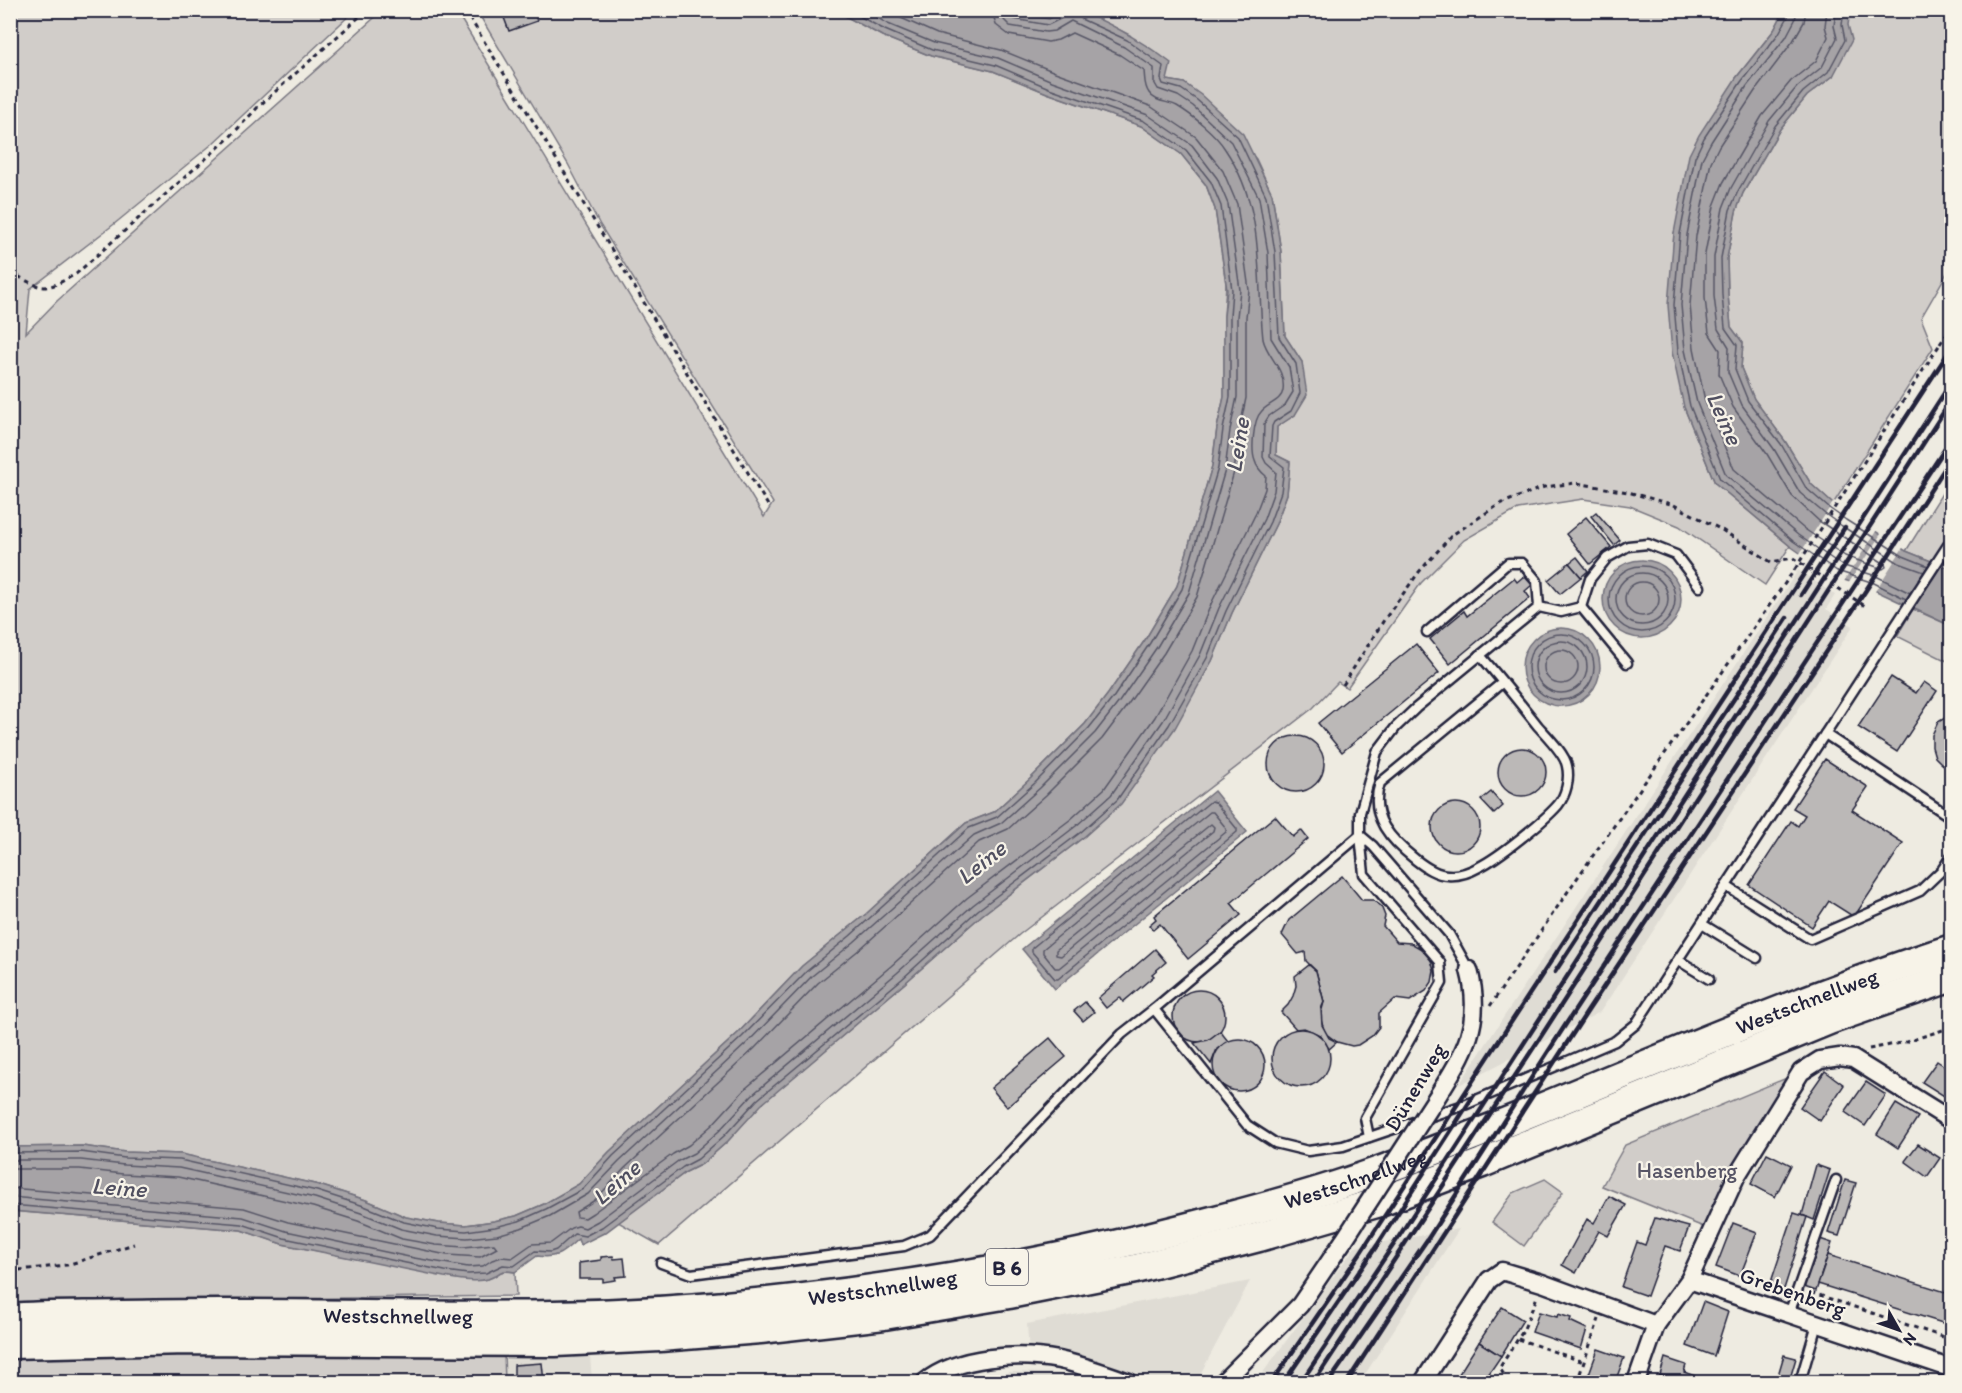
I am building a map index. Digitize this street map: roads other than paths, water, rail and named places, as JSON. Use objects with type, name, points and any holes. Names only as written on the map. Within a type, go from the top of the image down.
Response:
[{"type":"highway","name":"Westschnellweg","points":[[10,1318],[189,1313],[554,1315],[644,1312],[756,1303],[878,1288],[1003,1268],[1129,1242],[1253,1211],[1365,1176],[1481,1133],[1819,995],[1952,949]]},
{"type":"highway","name":"Westschnellweg","points":[[10,1344],[188,1340],[555,1342],[760,1329],[862,1317],[1010,1294],[1136,1269],[1380,1202],[1829,1020],[1952,977]]},
{"type":"street","name":"Dünenweg","points":[[1223,1383],[1300,1305],[1461,1058],[1470,1035],[1474,1008],[1473,986],[1469,970]]},
{"type":"street","points":[[1636,1383],[1656,1325],[1689,1280],[1736,1177],[1802,1072],[1820,1060],[1840,1057],[1854,1059],[1952,1121]]},
{"type":"street","points":[[1423,1383],[1489,1280],[1502,1271],[1542,1283],[1656,1325]]},
{"type":"street","name":"Grebenberg","points":[[1689,1280],[1790,1309],[1817,1324],[1952,1369]]},
{"type":"street","points":[[925,1383],[954,1366],[979,1360],[1028,1356],[1087,1367],[1129,1383]]},
{"type":"lane","points":[[1154,1009],[1246,1125],[1275,1143],[1308,1151],[1343,1146],[1467,1104],[1615,1041],[1636,1024],[1952,539]]},
{"type":"lane","points":[[1581,607],[1590,579],[1607,558],[1628,546],[1648,544],[1676,555],[1700,587]]},
{"type":"lane","points":[[1427,632],[1508,563],[1521,563],[1537,581],[1539,607]]},
{"type":"lane","points":[[1539,607],[1561,612],[1581,607]]},
{"type":"lane","points":[[1369,1137],[1365,1118],[1442,983],[1440,962],[1364,874],[1360,813],[1377,752],[1396,727],[1416,708],[1539,607]]},
{"type":"lane","points":[[1581,607],[1627,663]]},
{"type":"lane","points":[[1480,655],[1503,682],[1554,744],[1567,765],[1568,786],[1559,804],[1524,835],[1481,866],[1465,873],[1448,875],[1435,873],[1395,844],[1384,829],[1378,807],[1377,791],[1380,783],[1503,682]]},
{"type":"lane","points":[[1825,734],[1952,818]]},
{"type":"lane","points":[[1369,778],[1380,783]]},
{"type":"lane","points":[[1360,835],[1373,846],[1449,934],[1469,970]]},
{"type":"lane","points":[[661,1263],[691,1275],[904,1246],[930,1235],[1122,1034],[1360,835]]},
{"type":"lane","points":[[1726,886],[1810,939],[1920,891],[1952,855]]},
{"type":"lane","points":[[1702,924],[1757,958]]},
{"type":"lane","points":[[1678,960],[1709,979]]},
{"type":"lane","points":[[1790,1309],[1836,1180]]},
{"type":"lane","points":[[1800,1383],[1817,1324]]},
{"type":"water","name":"Leine","points":[[1065,10],[1076,11],[1105,22],[1171,63],[1167,80],[1184,83],[1201,95],[1243,134],[1272,194],[1281,252],[1285,336],[1302,362],[1307,395],[1295,415],[1277,427],[1276,455],[1290,462],[1287,494],[1276,524],[1232,613],[1212,661],[1175,728],[1121,804],[1085,836],[982,915],[761,1105],[728,1141],[702,1164],[686,1172],[606,1232],[580,1245],[578,1239],[556,1255],[537,1256],[515,1272],[502,1272],[483,1280],[460,1280],[282,1244],[241,1230],[11,1211],[11,1147],[82,1146],[125,1152],[181,1154],[319,1185],[366,1200],[406,1217],[439,1223],[466,1225],[494,1221],[516,1216],[544,1204],[579,1184],[609,1152],[738,1033],[802,966],[866,914],[966,823],[994,812],[1085,724],[1145,640],[1177,586],[1212,466],[1224,397],[1224,316],[1227,290],[1215,209],[1206,185],[1181,154],[1141,126],[1047,93],[993,71],[931,56],[882,36],[836,11],[1010,11],[1049,19]]},
{"type":"water","name":"Leine","points":[[1784,11],[1850,11],[1848,25],[1852,40],[1833,76],[1807,96],[1780,129],[1743,193],[1736,212],[1727,258],[1728,295],[1731,327],[1743,343],[1741,368],[1754,399],[1785,441],[1811,484],[1833,504],[1906,551],[1951,569],[1951,626],[1872,589],[1835,577],[1790,546],[1715,483],[1684,407],[1672,352],[1668,305],[1674,233],[1689,155],[1699,135],[1736,78],[1774,30]]},
{"type":"water","points":[[1642,560],[1657,563],[1670,571],[1678,584],[1681,599],[1678,614],[1670,627],[1657,635],[1642,638],[1627,635],[1614,627],[1606,614],[1603,599],[1606,584],[1614,571],[1627,563]]},
{"type":"water","points":[[1561,628],[1576,631],[1589,639],[1597,652],[1600,667],[1597,682],[1589,695],[1576,703],[1561,706],[1546,703],[1533,695],[1525,682],[1522,667],[1525,652],[1533,639],[1546,631]]},
{"type":"water","points":[[1214,791],[1247,832],[1055,989],[1022,949]]},
{"type":"railway","points":[[1272,1382],[1361,1252],[1952,347]]},
{"type":"railway","points":[[1301,1382],[1396,1241],[1952,381]]},
{"type":"railway","points":[[1314,1382],[1538,1041],[1952,399]]},
{"type":"railway","points":[[1329,1382],[1429,1237],[1566,1024],[1952,438]]},
{"type":"railway","points":[[1347,1382],[1952,457]]},
{"type":"railway","points":[[1801,595],[1845,527]]},
{"type":"railway","points":[[1555,972],[1787,618]]},
{"type":"railway","points":[[1284,1382],[1378,1244],[1474,1095]]},
{"type":"park label","name":"Hasenberg","points":[[1687,1170]]}]
